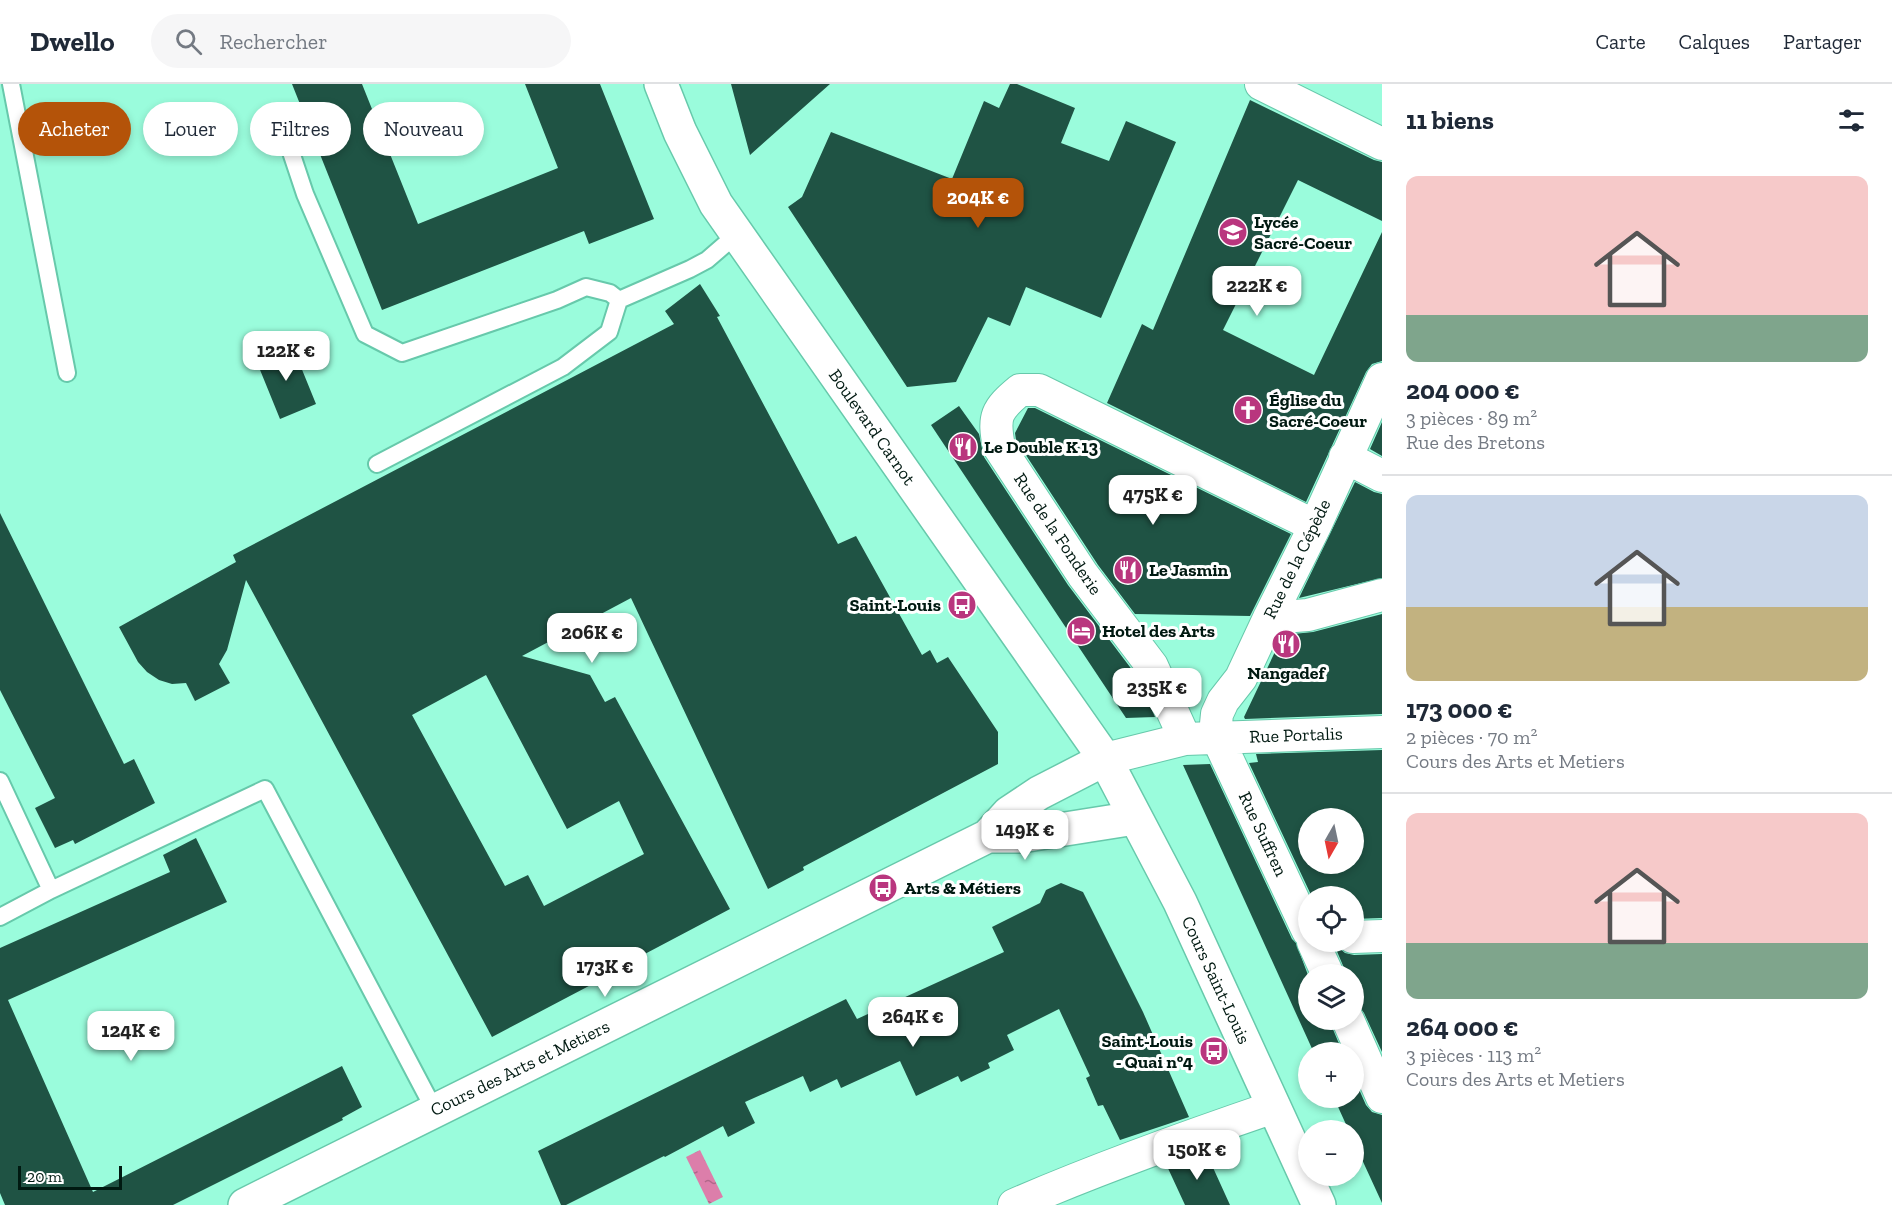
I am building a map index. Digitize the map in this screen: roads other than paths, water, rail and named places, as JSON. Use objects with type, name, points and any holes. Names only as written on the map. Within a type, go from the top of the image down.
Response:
[{"type":"main road","name":"Boulevard Carnot","points":[[662,84],[680,132],[717,204],[1105,759]]},
{"type":"main road","name":"Cours Saint-Louis","points":[[1105,759],[1180,902],[1319,1205]]},
{"type":"main road","name":"Cours des Arts et Metiers","points":[[245,1205],[988,836],[1009,813],[1039,793],[1105,759]]},
{"type":"main road","name":"Cours des Arts et Metiers","points":[[988,836],[1021,836],[1135,818]]},
{"type":"street","points":[[1261,84],[1382,144]]},
{"type":"street","name":"Rue de la Cépède","points":[[1217,737],[1215,724],[1217,714],[1223,701],[1241,678],[1315,526],[1382,379]]},
{"type":"street","name":"Rue de la Fonderie","points":[[1185,739],[1152,666],[1083,575],[999,447],[995,426],[1001,405],[1020,390],[1039,390],[1315,526]]},
{"type":"street","points":[[1345,458],[1382,476]]},
{"type":"street","points":[[1269,618],[1308,615],[1382,595]]},
{"type":"street","name":"Rue Portalis","points":[[1105,759],[1185,739],[1382,732]]},
{"type":"street","name":"Rue Suffren","points":[[1217,737],[1298,910]]},
{"type":"street","points":[[1364,937],[1382,936]]},
{"type":"street","points":[[1352,1030],[1382,1097]]},
{"type":"street","points":[[1014,1205],[1066,1182],[1274,1107]]},
{"type":"lane","points":[[11,84],[67,373]]},
{"type":"lane","points":[[292,156],[305,194],[365,334],[402,353],[557,300],[586,287],[610,293],[619,300]]},
{"type":"lane","points":[[377,464],[563,367],[609,332],[619,300],[707,260],[737,234]]},
{"type":"lane","points":[[0,781],[51,890]]},
{"type":"lane","points":[[0,917],[51,890],[266,789],[435,1111]]},
{"type":"water","points":[[700,1150],[723,1197],[709,1204],[686,1157]]},
{"type":"place","name":"Lycée Sacré-Coeur","points":[[1233,232]]},
{"type":"place","name":"Église du Sacré-Coeur","points":[[1248,410]]},
{"type":"place","name":"Le Double K 13","points":[[963,447]]},
{"type":"place","name":"Le Jasmin","points":[[1128,570]]},
{"type":"place","name":"Saint-Louis","points":[[962,605]]},
{"type":"place","name":"Hotel des Arts","points":[[1081,631]]},
{"type":"place","name":"Nangadef","points":[[1286,644]]},
{"type":"place","name":"Arts & Métiers","points":[[883,888]]},
{"type":"place","name":"Saint-Louis - Quai n°4","points":[[1214,1051]]}]
